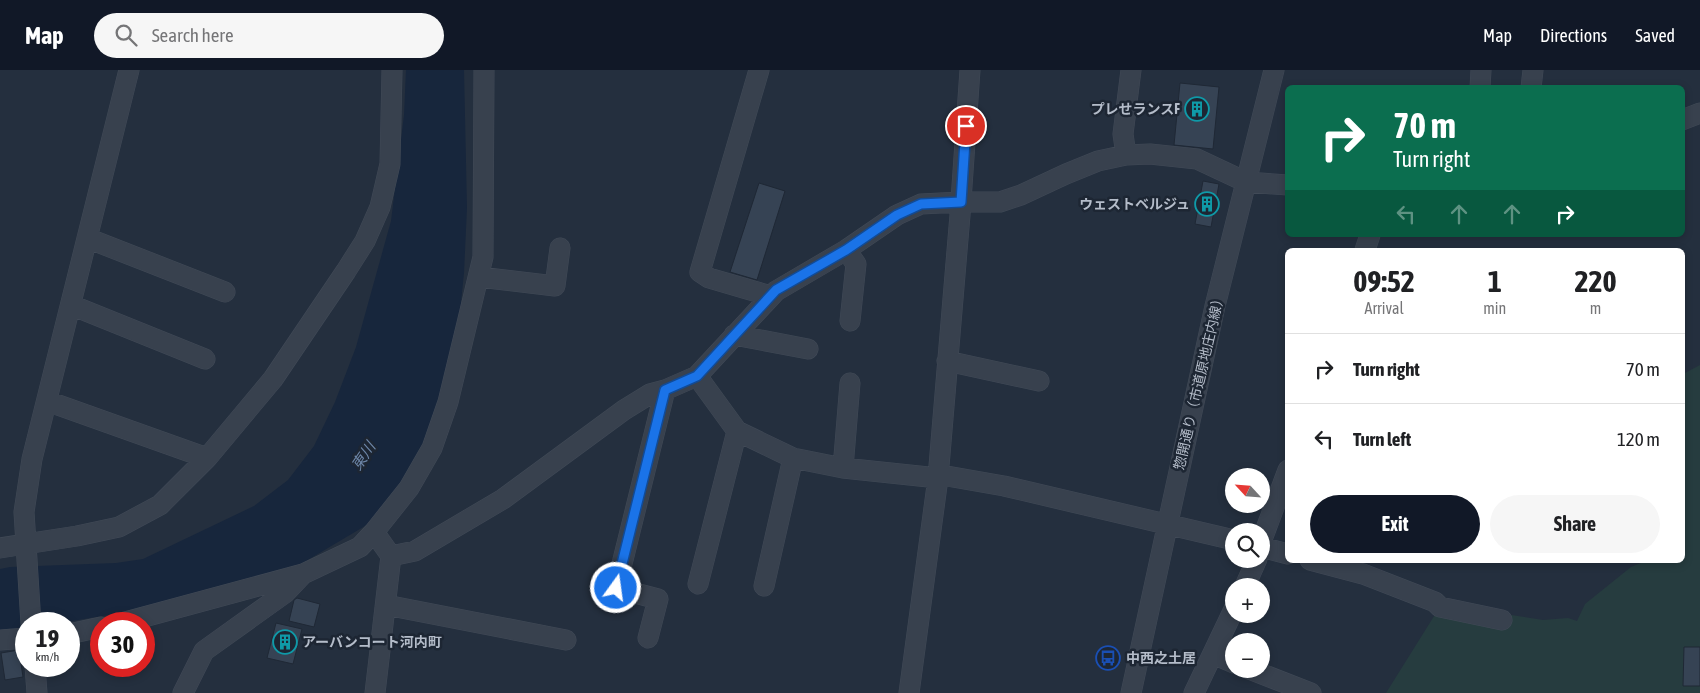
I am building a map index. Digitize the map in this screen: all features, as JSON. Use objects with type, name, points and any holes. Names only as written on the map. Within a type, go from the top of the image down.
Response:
[{"type":"street","points":[[30,612],[24,512],[32,459],[129,70]]},
{"type":"street","points":[[0,548],[77,536],[118,527],[160,505],[207,458],[273,379],[346,271],[364,241],[380,207],[390,164],[392,70]]},
{"type":"street","points":[[155,614],[302,574],[360,547],[409,488],[432,448],[448,402],[483,257],[484,70]]},
{"type":"street","points":[[759,70],[700,272],[709,278],[771,296]]},
{"type":"street","points":[[909,693],[938,478],[970,70]]},
{"type":"street","points":[[1126,154],[1123,134],[1131,70]]},
{"type":"street","name":"惣開通り（市道原地庄内線）","points":[[1131,693],[1215,306],[1274,70]]},
{"type":"street","points":[[1480,85],[1481,70]]},
{"type":"street","points":[[1531,85],[1533,70]]},
{"type":"street","points":[[1685,119],[1700,113]]},
{"type":"street","points":[[391,556],[414,551],[503,499],[624,410],[650,394],[665,390],[697,376],[776,290],[846,250],[897,215],[921,204],[1000,202],[1021,195],[1098,161],[1126,154],[1150,154],[1197,160],[1246,182],[1285,185]]},
{"type":"street","points":[[87,238],[225,292]]},
{"type":"street","points":[[479,276],[555,286],[560,248]]},
{"type":"street","points":[[846,250],[856,264],[850,320]]},
{"type":"street","points":[[71,306],[205,359]]},
{"type":"street","points":[[734,335],[808,349]]},
{"type":"street","points":[[947,361],[1039,381]]},
{"type":"street","points":[[697,376],[737,431],[793,458],[843,468],[938,478],[947,476],[1004,486],[1225,538]]},
{"type":"street","points":[[843,468],[850,383]]},
{"type":"street","points":[[648,638],[658,599],[616,588],[665,390]]},
{"type":"street","points":[[47,401],[207,458]]},
{"type":"street","points":[[698,584],[737,431]]},
{"type":"street","points":[[764,586],[793,458]]},
{"type":"street","points":[[1268,523],[1285,478]]},
{"type":"street","points":[[374,532],[391,556],[374,693]]},
{"type":"street","points":[[1270,549],[1285,553]]},
{"type":"street","points":[[1321,563],[1363,574],[1435,602],[1440,607],[1502,620]]},
{"type":"street","points":[[183,693],[204,651],[286,593],[302,574]]},
{"type":"street","points":[[386,605],[566,640]]},
{"type":"street","points":[[1194,693],[1227,623]]},
{"type":"street","points":[[0,640],[15,639]]},
{"type":"street","points":[[1213,654],[1225,659]]},
{"type":"street","points":[[36,677],[37,693]]},
{"type":"street","points":[[1270,677],[1311,693]]},
{"type":"green space","points":[[1700,365],[1700,693],[1386,693],[1436,613],[1505,614],[1543,620],[1568,618],[1577,621],[1585,604],[1631,567],[1641,563],[1685,563],[1685,373]]},
{"type":"water","name":"東川","points":[[406,70],[464,70],[467,208],[460,312],[438,418],[404,481],[370,523],[291,570],[175,604],[127,612],[90,612],[90,618],[80,620],[80,612],[15,612],[15,629],[0,631],[0,569],[116,563],[143,559],[254,506],[288,480],[314,446],[335,402],[356,347],[391,221],[404,115]]},
{"type":"building","name":"プレせランスF","points":[[1180,83],[1219,87],[1213,149],[1174,145]]},
{"type":"building","name":"ウェストベルジュ","points":[[1203,181],[1219,184],[1211,227],[1195,224]]},
{"type":"building","points":[[759,183],[785,191],[757,280],[730,272]]},
{"type":"building","points":[[297,598],[320,604],[314,627],[289,621],[294,600]]},
{"type":"building","points":[[276,623],[302,629],[293,664],[267,658]]},
{"type":"building","points":[[1684,647],[1700,647],[1700,686],[1683,686]]},
{"type":"building","points":[[15,651],[15,677],[23,677],[5,680],[1,653]]},
{"type":"place","name":"プレせランスF","points":[[1197,109]]},
{"type":"place","name":"ウェストベルジュ","points":[[1207,204]]},
{"type":"place","name":"アーバンコート河内町","points":[[285,642]]},
{"type":"place","name":"中西之土居","points":[[1108,658]]},
{"type":"route","points":[[616,588],[665,390],[697,376],[776,290],[846,250],[897,215],[921,204],[961,202],[966,126]]}]
